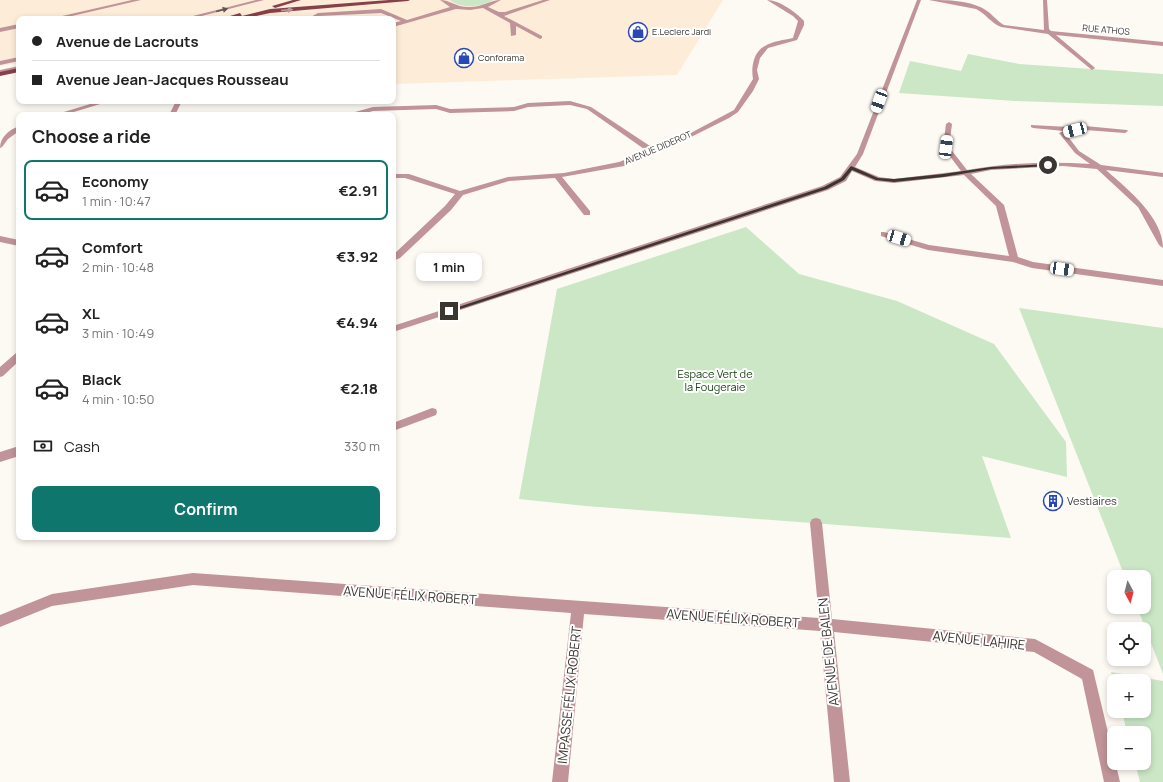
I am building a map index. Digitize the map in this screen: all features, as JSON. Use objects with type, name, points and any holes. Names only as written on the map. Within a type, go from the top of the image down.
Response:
[{"type":"main road","points":[[226,16],[286,0]]},
{"type":"main road","points":[[235,16],[299,0]]},
{"type":"main road","points":[[250,16],[270,12],[408,0]]},
{"type":"main road","points":[[0,73],[16,70]]},
{"type":"street","points":[[66,16],[139,0]]},
{"type":"street","points":[[196,16],[262,0]]},
{"type":"street","points":[[442,0],[456,7]]},
{"type":"street","points":[[396,24],[456,7],[482,6],[499,0]]},
{"type":"street","points":[[497,14],[506,14],[548,0]]},
{"type":"street","name":"AVENUE DIDEROT","points":[[460,193],[508,179],[556,176],[622,164],[689,136],[736,111],[750,91],[756,79],[754,70],[757,58],[766,47],[794,39],[801,25],[801,21],[795,15],[768,0]]},
{"type":"street","points":[[396,328],[825,188],[843,179],[860,154],[919,0]]},
{"type":"street","name":"RUE ATHOS","points":[[931,0],[974,7],[986,12],[995,23],[1003,26],[1064,35],[1163,44]]},
{"type":"street","points":[[1045,0],[1047,32],[1092,68]]},
{"type":"street","points":[[482,6],[540,37]]},
{"type":"street","points":[[316,16],[386,11],[393,16]]},
{"type":"street","points":[[336,16],[359,12]]},
{"type":"street","points":[[396,18],[406,21]]},
{"type":"street","points":[[513,22],[513,35]]},
{"type":"street","points":[[0,30],[16,27]]},
{"type":"street","points":[[0,63],[16,60]]},
{"type":"street","points":[[362,112],[373,109],[436,107],[450,111],[514,109],[528,105],[570,103],[589,108],[652,151]]},
{"type":"street","points":[[68,112],[96,104]]},
{"type":"street","points":[[949,124],[946,147],[965,172],[1000,205],[1014,259]]},
{"type":"street","points":[[1033,126],[1075,130]]},
{"type":"street","points":[[1125,131],[1085,128],[1062,133],[1077,152],[1099,167],[1141,206],[1163,245]]},
{"type":"street","points":[[0,146],[5,138],[16,130]]},
{"type":"street","points":[[851,168],[878,179],[894,181],[991,168],[1055,165],[1099,167],[1163,175]]},
{"type":"street","points":[[396,176],[406,176],[460,193],[448,208],[396,256]]},
{"type":"street","points":[[556,176],[587,213]]},
{"type":"street","points":[[884,234],[928,247],[1014,259],[1032,265],[1163,283]]},
{"type":"street","points":[[0,239],[16,242]]},
{"type":"street","points":[[0,373],[16,358]]},
{"type":"street","points":[[396,426],[432,412]]},
{"type":"street","points":[[0,457],[16,452]]},
{"type":"street","name":"AVENUE DE BALEN","points":[[816,522],[825,625],[842,782]]},
{"type":"street","name":"AVENUE FÉLIX ROBERT","points":[[0,621],[52,600],[192,579],[825,625]]},
{"type":"street","name":"IMPASSE FÉLIX ROBERT","points":[[560,782],[578,608]]},
{"type":"street","name":"AVENUE LAHIRE","points":[[825,625],[1035,646],[1088,675],[1112,782]]},
{"type":"shaded area","points":[[0,0],[723,0],[677,75],[396,84],[396,16],[16,16],[16,63],[0,66]]},
{"type":"green space","points":[[450,0],[493,0],[483,4],[466,6]]},
{"type":"green space","points":[[968,54],[1019,64],[1163,74],[1163,106],[1015,101],[899,93],[910,61],[961,71]]},
{"type":"green space","name":"Espace Vert de la Fougeraie","points":[[746,227],[799,274],[897,301],[994,344],[1066,442],[1067,477],[982,456],[1011,538],[586,506],[519,499],[557,289]]},
{"type":"green space","points":[[1019,308],[1163,328],[1163,674],[1151,643],[1151,622],[1143,622],[1140,614],[1151,614],[1151,570],[1122,570]]},
{"type":"green space","points":[[1111,672],[1123,674],[1112,674]]},
{"type":"green space","points":[[1151,679],[1163,681],[1163,782],[1140,782],[1137,770],[1151,770],[1151,726],[1125,726],[1124,718],[1151,718]]},
{"type":"place","name":"E.Leclerc Jardi","points":[[638,32]]},
{"type":"place","name":"Conforama","points":[[464,58]]},
{"type":"place","name":"Vestiaires","points":[[1053,501]]},
{"type":"route","points":[[449,311],[825,188],[843,179],[851,168],[878,179],[894,181],[943,176],[991,168],[1048,165]]}]
